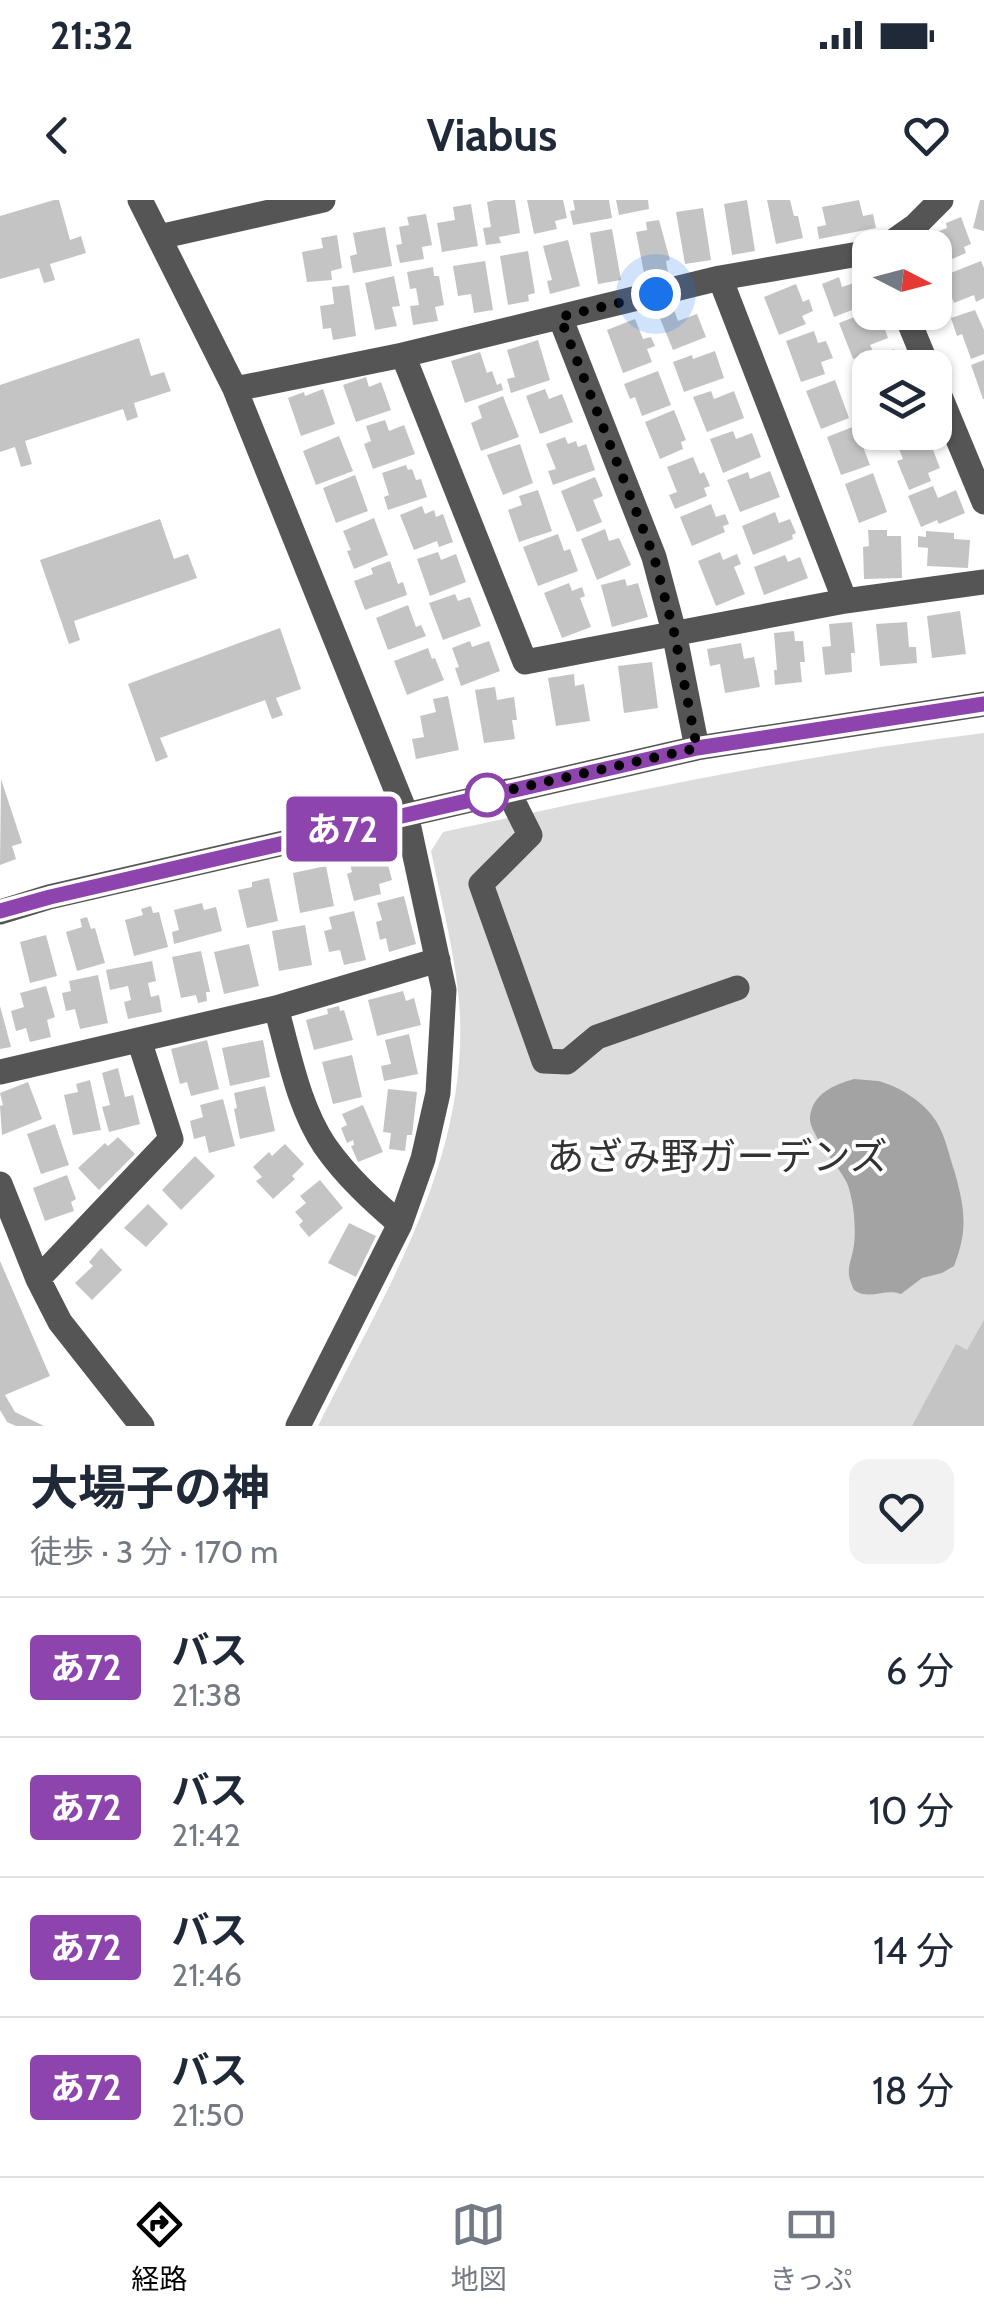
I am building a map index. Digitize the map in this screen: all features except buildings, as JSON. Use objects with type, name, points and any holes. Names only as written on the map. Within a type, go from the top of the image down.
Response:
[{"type":"street","points":[[140,200],[235,389],[406,814],[444,990],[438,1093],[423,1160],[400,1224],[298,1426]]},
{"type":"street","points":[[159,237],[322,200]]},
{"type":"street","points":[[910,230],[941,200]]},
{"type":"street","points":[[235,389],[403,355],[720,278],[852,255]]},
{"type":"street","points":[[720,278],[844,600]]},
{"type":"street","points":[[560,317],[654,557],[674,632],[697,748]]},
{"type":"street","points":[[403,355],[525,662],[844,600],[984,582]]},
{"type":"street","points":[[952,425],[984,502]]},
{"type":"street","points":[[0,912],[50,897],[697,748],[984,704]]},
{"type":"street","points":[[508,791],[530,835],[481,884],[544,1061],[567,1062],[597,1037],[737,988]]},
{"type":"street","points":[[0,1072],[276,1008],[438,960]]},
{"type":"street","points":[[276,1008],[301,1096],[323,1143],[360,1188],[400,1224]]},
{"type":"street","points":[[38,1278],[170,1139],[139,1040]]},
{"type":"street","points":[[0,1184],[60,1322],[142,1426]]},
{"type":"green space","name":"あざみ野ガーデンズ","points":[[984,733],[984,1426],[318,1426],[416,1228],[449,1125],[458,1071],[460,1015],[431,851],[443,832],[780,764]]},
{"type":"shaded area","points":[[854,1079],[894,1087],[931,1114],[945,1140],[961,1198],[963,1231],[954,1266],[922,1278],[901,1294],[854,1290],[849,1272],[855,1230],[849,1190],[811,1124],[812,1109],[820,1096]]},
{"type":"bus line","name":"あ72","points":[[0,911],[697,748],[984,704]]},
{"type":"route","points":[[487,795],[474,798],[697,748],[674,632],[654,557],[560,317],[656,294]]}]
